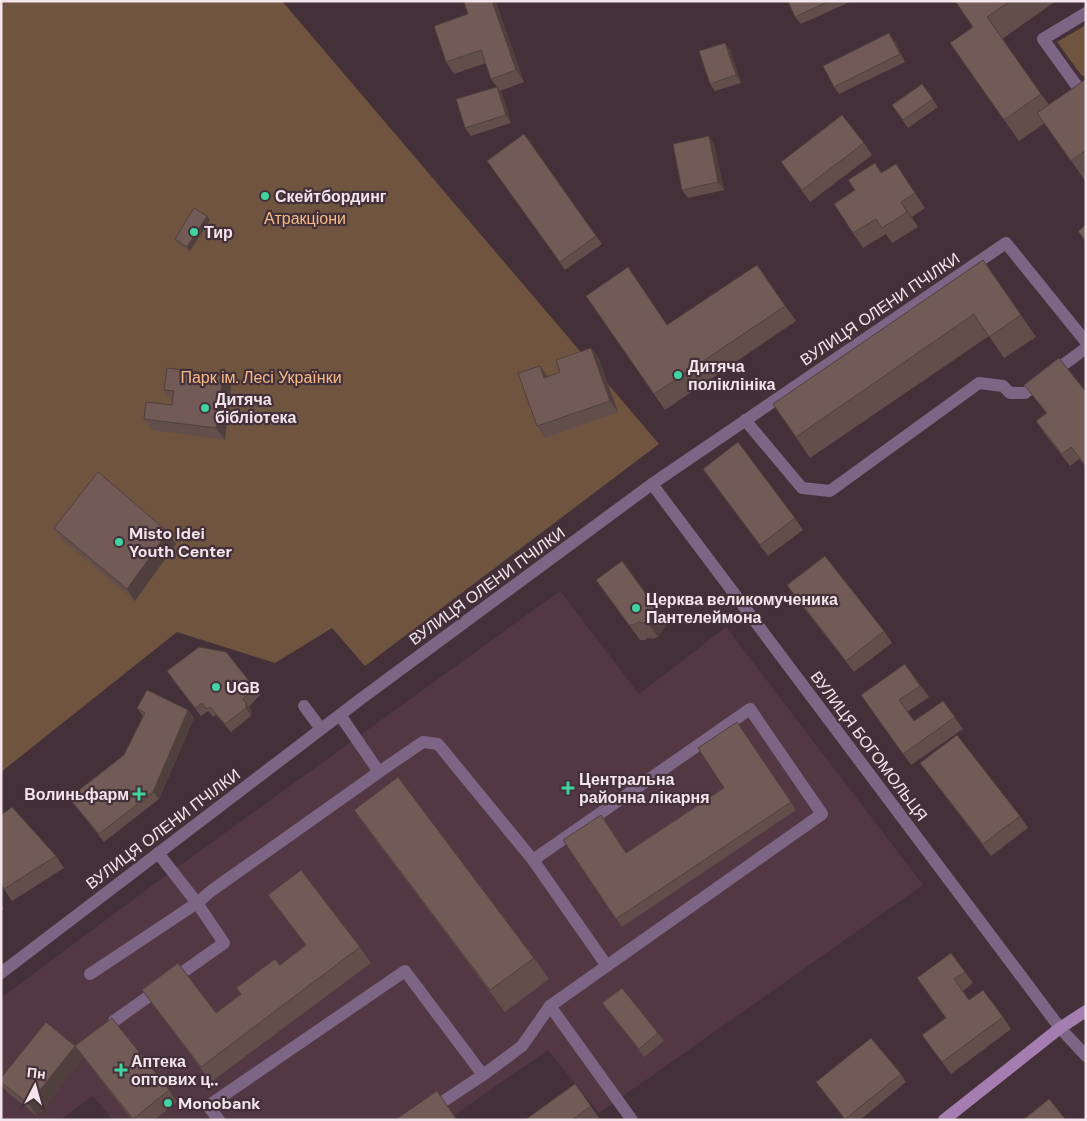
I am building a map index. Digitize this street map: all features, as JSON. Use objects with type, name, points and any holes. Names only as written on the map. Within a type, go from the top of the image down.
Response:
[{"type":"street","points":[[1086,13],[1043,39],[1079,89],[1086,87]]},
{"type":"street","name":"ВУЛИЦЯ ОЛЕНИ ПЧІЛКИ","points":[[1,973],[321,729],[652,484],[1006,243],[1086,342]]},
{"type":"street","points":[[744,420],[802,488],[830,490],[979,383],[1003,386],[1010,393],[1025,393],[1086,348]]},
{"type":"street","name":"ВУЛИЦЯ БОГОМОЛЬЦЯ","points":[[652,484],[1060,1028],[1086,1056]]},
{"type":"street","points":[[304,706],[321,729]]},
{"type":"street","points":[[415,1120],[483,1075],[522,1046],[550,1006],[822,814],[750,710],[532,860]]},
{"type":"street","points":[[340,715],[379,772]]},
{"type":"street","points":[[90,974],[197,903],[211,891],[423,742],[438,744],[532,860],[607,966]]},
{"type":"street","points":[[114,1021],[224,943],[197,903],[158,854]]},
{"type":"street","points":[[219,1120],[208,1106],[405,971],[483,1075]]},
{"type":"street","points":[[550,1006],[632,1120]]},
{"type":"street","points":[[944,1120],[1060,1028],[1086,1011]]},
{"type":"shaded area","name":"Центральна районна лікарня","points":[[560,591],[639,694],[726,627],[923,885],[599,1113],[548,1050],[447,1120],[113,1120],[93,1096],[60,1120],[1,1120],[1,998],[157,882]]},
{"type":"green space","name":"Парк ім. Лесі Українки","points":[[1,1],[282,1],[659,444],[365,666],[332,628],[275,663],[177,632],[1,772]]},
{"type":"green space","points":[[1086,25],[1086,75],[1082,76],[1057,42]]},
{"type":"building","points":[[492,1],[516,70],[491,79],[481,50],[446,62],[434,26],[468,14],[464,2]]},
{"type":"building","points":[[788,1],[829,1],[795,17]]},
{"type":"building","points":[[955,1],[1010,1],[987,17],[1041,94],[1004,120],[950,43],[973,27]]},
{"type":"building","points":[[889,33],[900,54],[834,87],[823,66]]},
{"type":"building","points":[[725,43],[736,75],[710,84],[699,51]]},
{"type":"building","points":[[1086,79],[1086,150],[1071,161],[1037,113]]},
{"type":"building","points":[[922,84],[933,99],[903,120],[892,105]]},
{"type":"building","points":[[497,87],[506,115],[465,128],[456,99]]},
{"type":"building","points":[[842,115],[864,143],[802,190],[781,162]]},
{"type":"building","points":[[524,134],[596,236],[560,262],[487,161]]},
{"type":"building","points":[[709,136],[718,182],[682,190],[673,144]]},
{"type":"building","points":[[875,163],[881,173],[896,164],[915,193],[901,202],[907,212],[882,228],[876,219],[853,233],[834,204],[855,190],[848,180]]},
{"type":"building","name":"Тир","points":[[194,208],[207,216],[187,247],[175,239]]},
{"type":"building","points":[[1086,225],[1086,242],[1078,231]]},
{"type":"building","points":[[983,260],[1021,315],[989,337],[974,314],[796,437],[773,404]]},
{"type":"building","name":"Дитяча поліклініка","points":[[757,265],[785,306],[654,394],[586,296],[628,267],[667,325]]},
{"type":"building","points":[[591,348],[610,401],[537,426],[518,373],[540,366],[544,378],[560,372],[556,360]]},
{"type":"building","points":[[1059,358],[1086,392],[1086,466],[1071,447],[1062,454],[1036,421],[1047,413],[1024,385]]},
{"type":"building","name":"Дитяча бібліотека","points":[[167,368],[223,375],[216,428],[144,419],[146,402],[172,405],[174,391],[164,390]]},
{"type":"building","points":[[738,442],[795,518],[760,545],[703,469]]},
{"type":"building","name":"Misto Idei Youth Center","points":[[98,472],[168,532],[127,589],[54,528]]},
{"type":"building","points":[[825,556],[884,631],[846,661],[787,585]]},
{"type":"building","name":"Церква великомученика Пантелеймона","points":[[622,561],[655,606],[655,610],[647,622],[629,625],[596,580]]},
{"type":"building","name":"UGB","points":[[199,647],[226,652],[254,687],[243,699],[246,703],[246,708],[225,724],[210,707],[207,709],[202,703],[195,708],[167,671]]},
{"type":"building","points":[[905,664],[920,686],[899,700],[914,721],[943,701],[955,717],[903,754],[861,695]]},
{"type":"building","points":[[147,690],[188,710],[153,792],[99,834],[69,798],[124,755],[145,713],[137,708]]},
{"type":"building","points":[[737,722],[791,802],[616,919],[563,840],[601,815],[626,853],[724,788],[698,748]]},
{"type":"building","points":[[957,735],[1020,816],[983,844],[920,763]]},
{"type":"building","points":[[398,777],[534,958],[490,990],[354,810]]},
{"type":"building","points":[[12,807],[56,856],[4,889],[1,882],[1,815]]},
{"type":"building","points":[[301,870],[360,947],[201,1067],[142,990],[178,963],[216,1013],[241,994],[236,988],[275,959],[280,965],[306,945],[268,895]]},
{"type":"building","points":[[951,953],[965,972],[954,979],[969,1000],[983,990],[1003,1017],[942,1062],[922,1035],[946,1018],[917,978]]},
{"type":"building","points":[[622,988],[658,1033],[639,1049],[602,1003]]},
{"type":"building","points":[[112,1018],[169,1090],[133,1119],[75,1046]]},
{"type":"building","points":[[46,1022],[75,1046],[29,1104],[1,1082],[1,1078]]},
{"type":"building","points":[[871,1038],[901,1074],[845,1119],[816,1082]]},
{"type":"building","points":[[575,1084],[591,1106],[572,1120],[525,1120]]},
{"type":"building","points":[[437,1091],[457,1120],[395,1120]]},
{"type":"building","points":[[1049,1099],[1066,1120],[1023,1120]]},
{"type":"place","name":"Скейтбординг","points":[[265,196]]},
{"type":"place","name":"Тир","points":[[194,232]]},
{"type":"place","name":"Дитяча поліклініка","points":[[678,375]]},
{"type":"place","name":"Дитяча бібліотека","points":[[205,408]]},
{"type":"place","name":"Misto Idei Youth Center","points":[[119,542]]},
{"type":"place","name":"Церква великомученика Пантелеймона","points":[[636,608]]},
{"type":"place","name":"UGB","points":[[216,687]]},
{"type":"place","name":"Центральна районна лікарня","points":[[568,788]]},
{"type":"place","name":"Волиньфарм","points":[[139,794]]},
{"type":"place","name":"Аптека оптових ц‥","points":[[121,1070]]},
{"type":"place","name":"Monobank","points":[[168,1103]]},
{"type":"park label","name":"Атракціони","points":[[305,218]]}]
